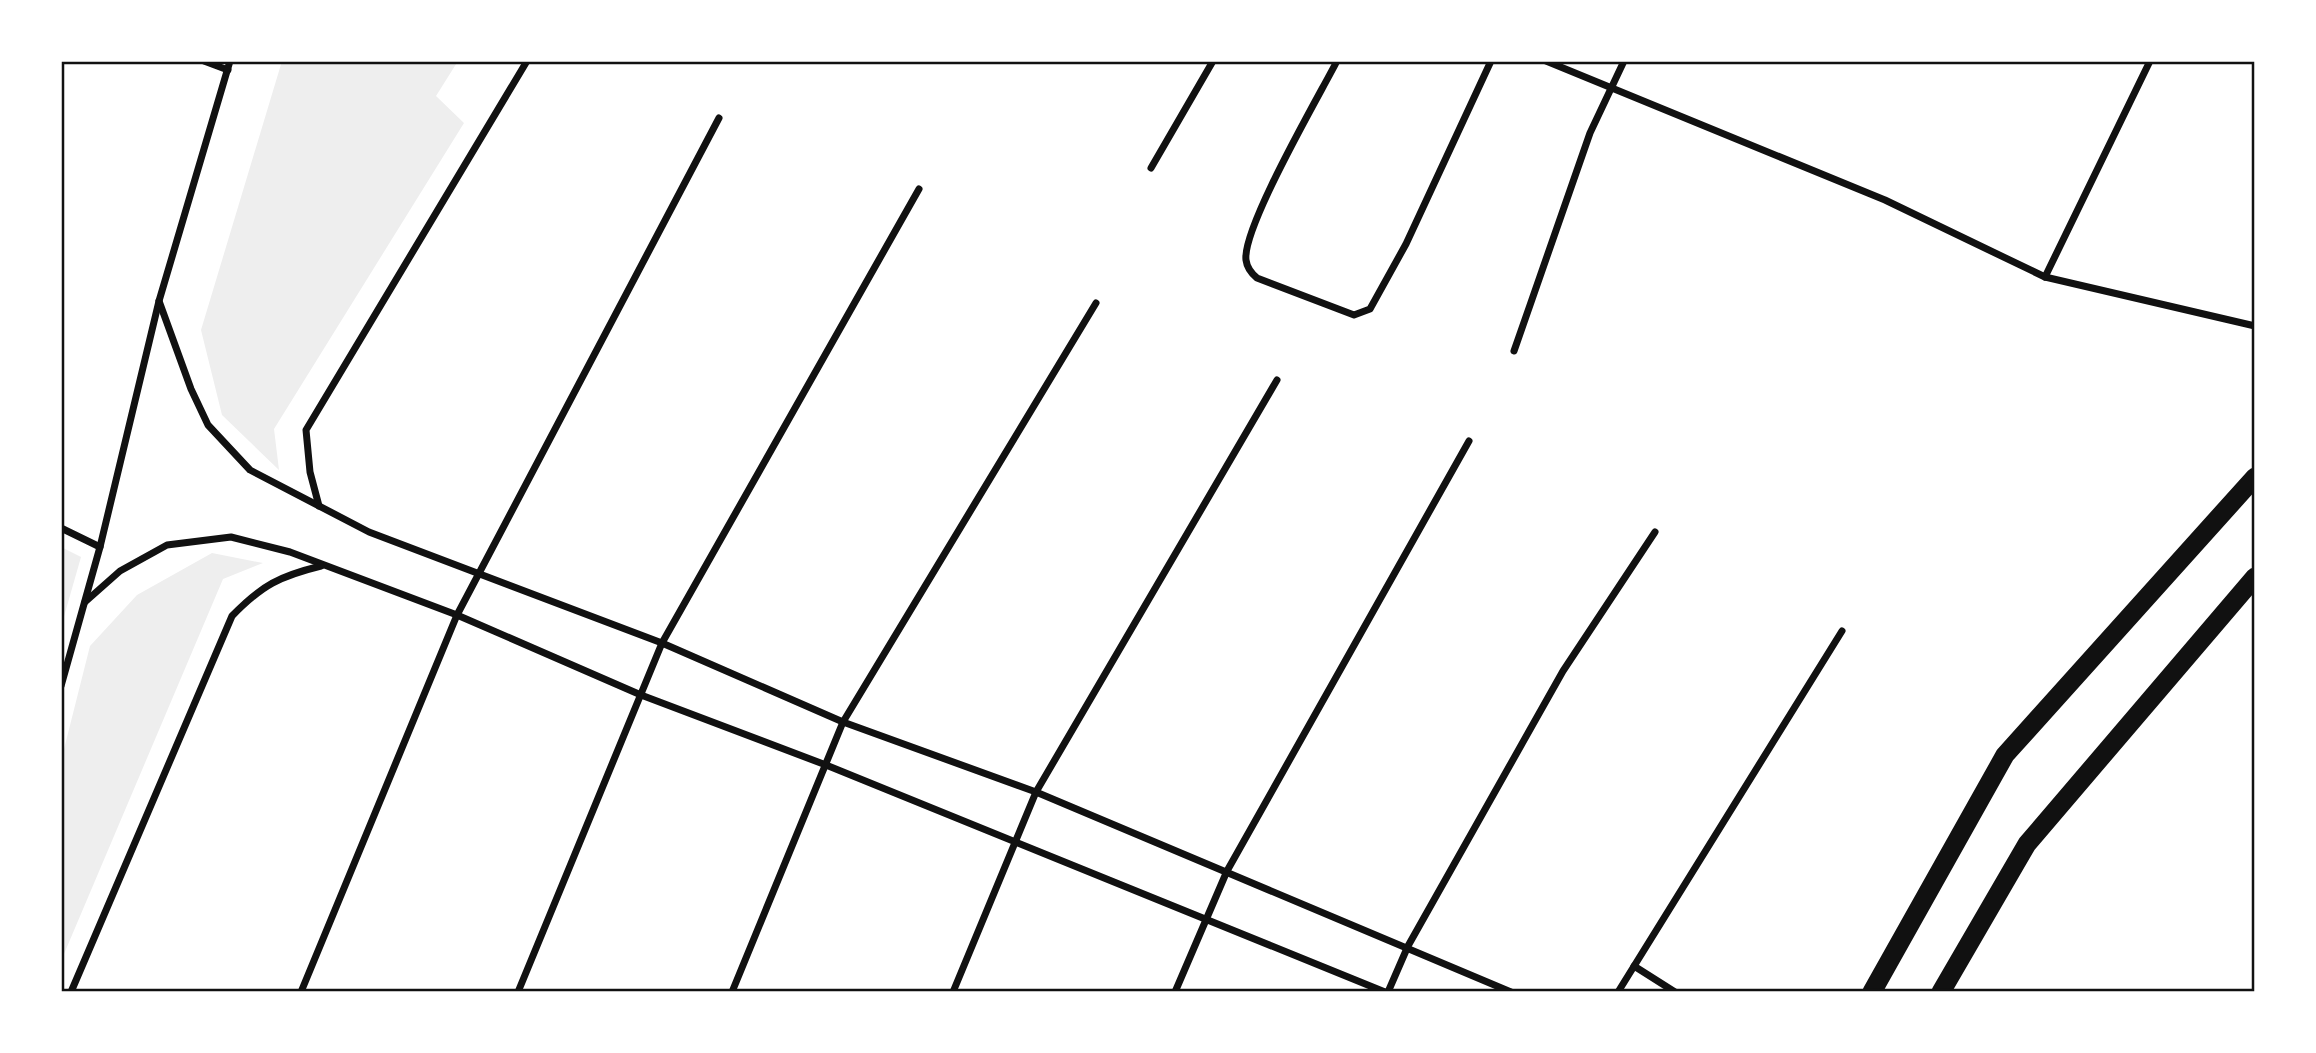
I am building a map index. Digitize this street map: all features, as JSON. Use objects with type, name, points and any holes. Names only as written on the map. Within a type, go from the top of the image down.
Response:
[{"type":"highway","points":[[1872,992],[2005,755],[2255,477]]},
{"type":"highway","points":[[1941,992],[2027,844],[2255,577]]},
{"type":"street","points":[[61,686],[100,547],[159,301],[229,66],[204,61]]},
{"type":"street","points":[[319,506],[310,472],[306,430],[527,61]]},
{"type":"street","points":[[1151,168],[1213,61]]},
{"type":"street","points":[[1337,61],[1267,197],[1247,246],[1246,260],[1250,271],[1257,278],[1354,315],[1370,309],[1384,284],[1476,98],[1491,61]]},
{"type":"street","points":[[1546,61],[1610,90],[1885,200],[2045,277],[2255,326]]},
{"type":"street","points":[[1514,351],[1590,133],[1624,61]]},
{"type":"street","points":[[2045,277],[2150,61]]},
{"type":"street","points":[[301,992],[457,615],[719,118]]},
{"type":"street","points":[[518,992],[662,643],[919,189]]},
{"type":"street","points":[[159,301],[191,389],[208,425],[250,470],[369,532],[662,643],[843,722],[1037,792],[1408,946],[1511,992]]},
{"type":"street","points":[[732,992],[843,722],[1096,303]]},
{"type":"street","points":[[953,992],[1037,792],[1277,380]]},
{"type":"street","points":[[1175,992],[1227,871],[1469,441]]},
{"type":"street","points":[[61,528],[100,547]]},
{"type":"street","points":[[85,602],[120,571],[167,545],[231,537],[290,552],[457,615],[641,695],[826,765],[1387,992],[1408,946],[1563,671],[1655,532]]},
{"type":"street","points":[[71,992],[232,616],[252,595],[281,576],[323,565]]},
{"type":"street","points":[[1618,992],[1842,631]]},
{"type":"street","points":[[1634,966],[1675,992]]},
{"type":"shaded area","points":[[282,61],[458,61],[436,96],[464,123],[274,429],[279,470],[222,415],[201,330]]},
{"type":"shaded area","points":[[61,547],[81,557],[61,627]]},
{"type":"shaded area","points":[[212,553],[263,563],[223,579],[61,961],[61,761],[90,646],[137,595]]}]
